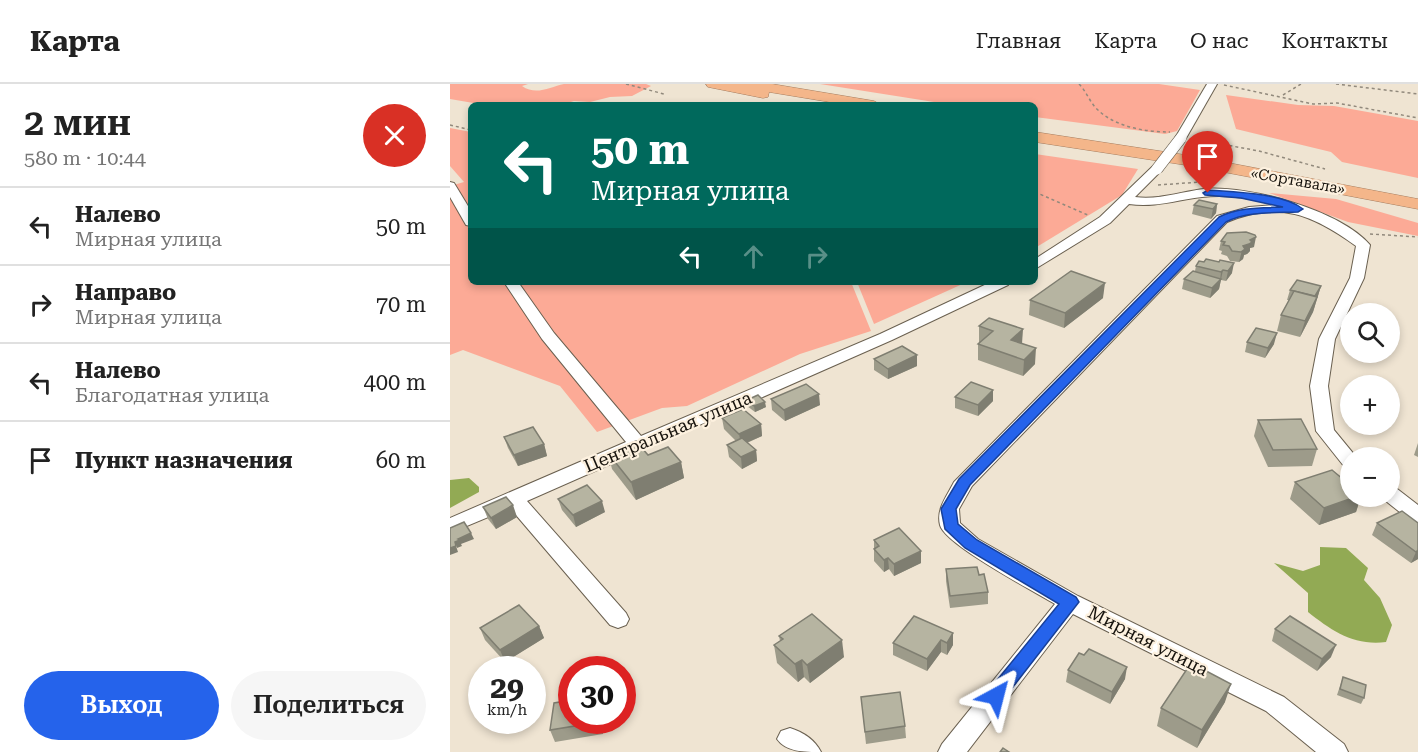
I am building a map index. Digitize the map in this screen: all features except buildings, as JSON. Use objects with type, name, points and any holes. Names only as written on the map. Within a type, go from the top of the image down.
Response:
[{"type":"highway","points":[[713,84],[812,102]]},
{"type":"highway","points":[[747,84],[856,102]]},
{"type":"highway","name":"«Сортавала»","points":[[1038,130],[1197,154],[1418,195]]},
{"type":"highway","name":"«Сортавала»","points":[[1038,137],[1192,161],[1418,204]]},
{"type":"street","points":[[1038,263],[1105,220],[1128,200],[1157,169],[1184,133],[1212,84]]},
{"type":"street","points":[[450,186],[468,217]]},
{"type":"street","points":[[1128,200],[1149,203],[1208,193],[1241,195],[1298,209],[1348,233],[1363,245],[1357,278],[1327,339],[1319,386],[1325,431],[1340,449]]},
{"type":"street","name":"Мирная улица","points":[[1298,209],[1251,211],[1233,214],[1222,219],[964,482],[949,509],[950,526],[971,544],[1070,602],[1275,704],[1335,752]]},
{"type":"street","points":[[512,285],[548,336],[638,445]]},
{"type":"street","name":"Центральная улица","points":[[450,526],[886,337],[997,285]]},
{"type":"street","points":[[514,499],[618,619]]},
{"type":"street","points":[[1400,502],[1418,516]]},
{"type":"street","points":[[951,752],[1070,602]]},
{"type":"path","points":[[626,84],[664,94]]},
{"type":"path","points":[[1079,84],[1089,92],[1092,104],[1098,110],[1121,124],[1164,132],[1191,132],[1191,139],[1259,151],[1325,169]]},
{"type":"path","points":[[1218,84],[1313,104],[1337,103],[1418,117]]},
{"type":"path","points":[[1281,96],[1301,84]]},
{"type":"path","points":[[1336,84],[1418,94]]},
{"type":"path","points":[[450,125],[468,129]]},
{"type":"path","points":[[1038,192],[1072,209],[1105,220]]},
{"type":"path","points":[[1348,233],[1418,237]]},
{"type":"shaded area","points":[[450,84],[528,84],[522,86],[538,91],[564,84],[646,84],[651,86],[632,96],[610,97],[590,102],[468,102],[450,99]]},
{"type":"shaded area","points":[[820,84],[1159,84],[1200,90],[1177,131],[1165,134],[1038,117],[1038,102],[934,102]]},
{"type":"shaded area","points":[[1226,95],[1298,105],[1334,106],[1418,121],[1418,178],[1342,162],[1331,152],[1236,129]]},
{"type":"shaded area","points":[[450,128],[468,131],[468,285],[852,285],[871,331],[800,354],[687,406],[662,408],[597,432],[560,386],[463,350],[450,355],[450,186],[464,182],[450,166]]},
{"type":"shaded area","points":[[1038,154],[1138,169],[1122,195],[1038,246]]},
{"type":"shaded area","points":[[1269,193],[1336,199],[1418,223],[1418,236],[1348,222]]},
{"type":"shaded area","points":[[858,285],[960,285],[874,324]]},
{"type":"shaded area","points":[[469,478],[479,487],[479,492],[450,508],[450,480]]},
{"type":"shaded area","points":[[1320,547],[1346,548],[1368,568],[1364,580],[1380,598],[1392,625],[1386,642],[1364,642],[1344,636],[1326,625],[1308,612],[1308,593],[1274,563],[1303,571],[1320,565]]},
{"type":"route","points":[[996,696],[1070,602],[971,544],[950,526],[949,509],[964,482],[1222,219],[1233,214],[1251,211],[1298,209],[1241,195],[1208,193]]}]
